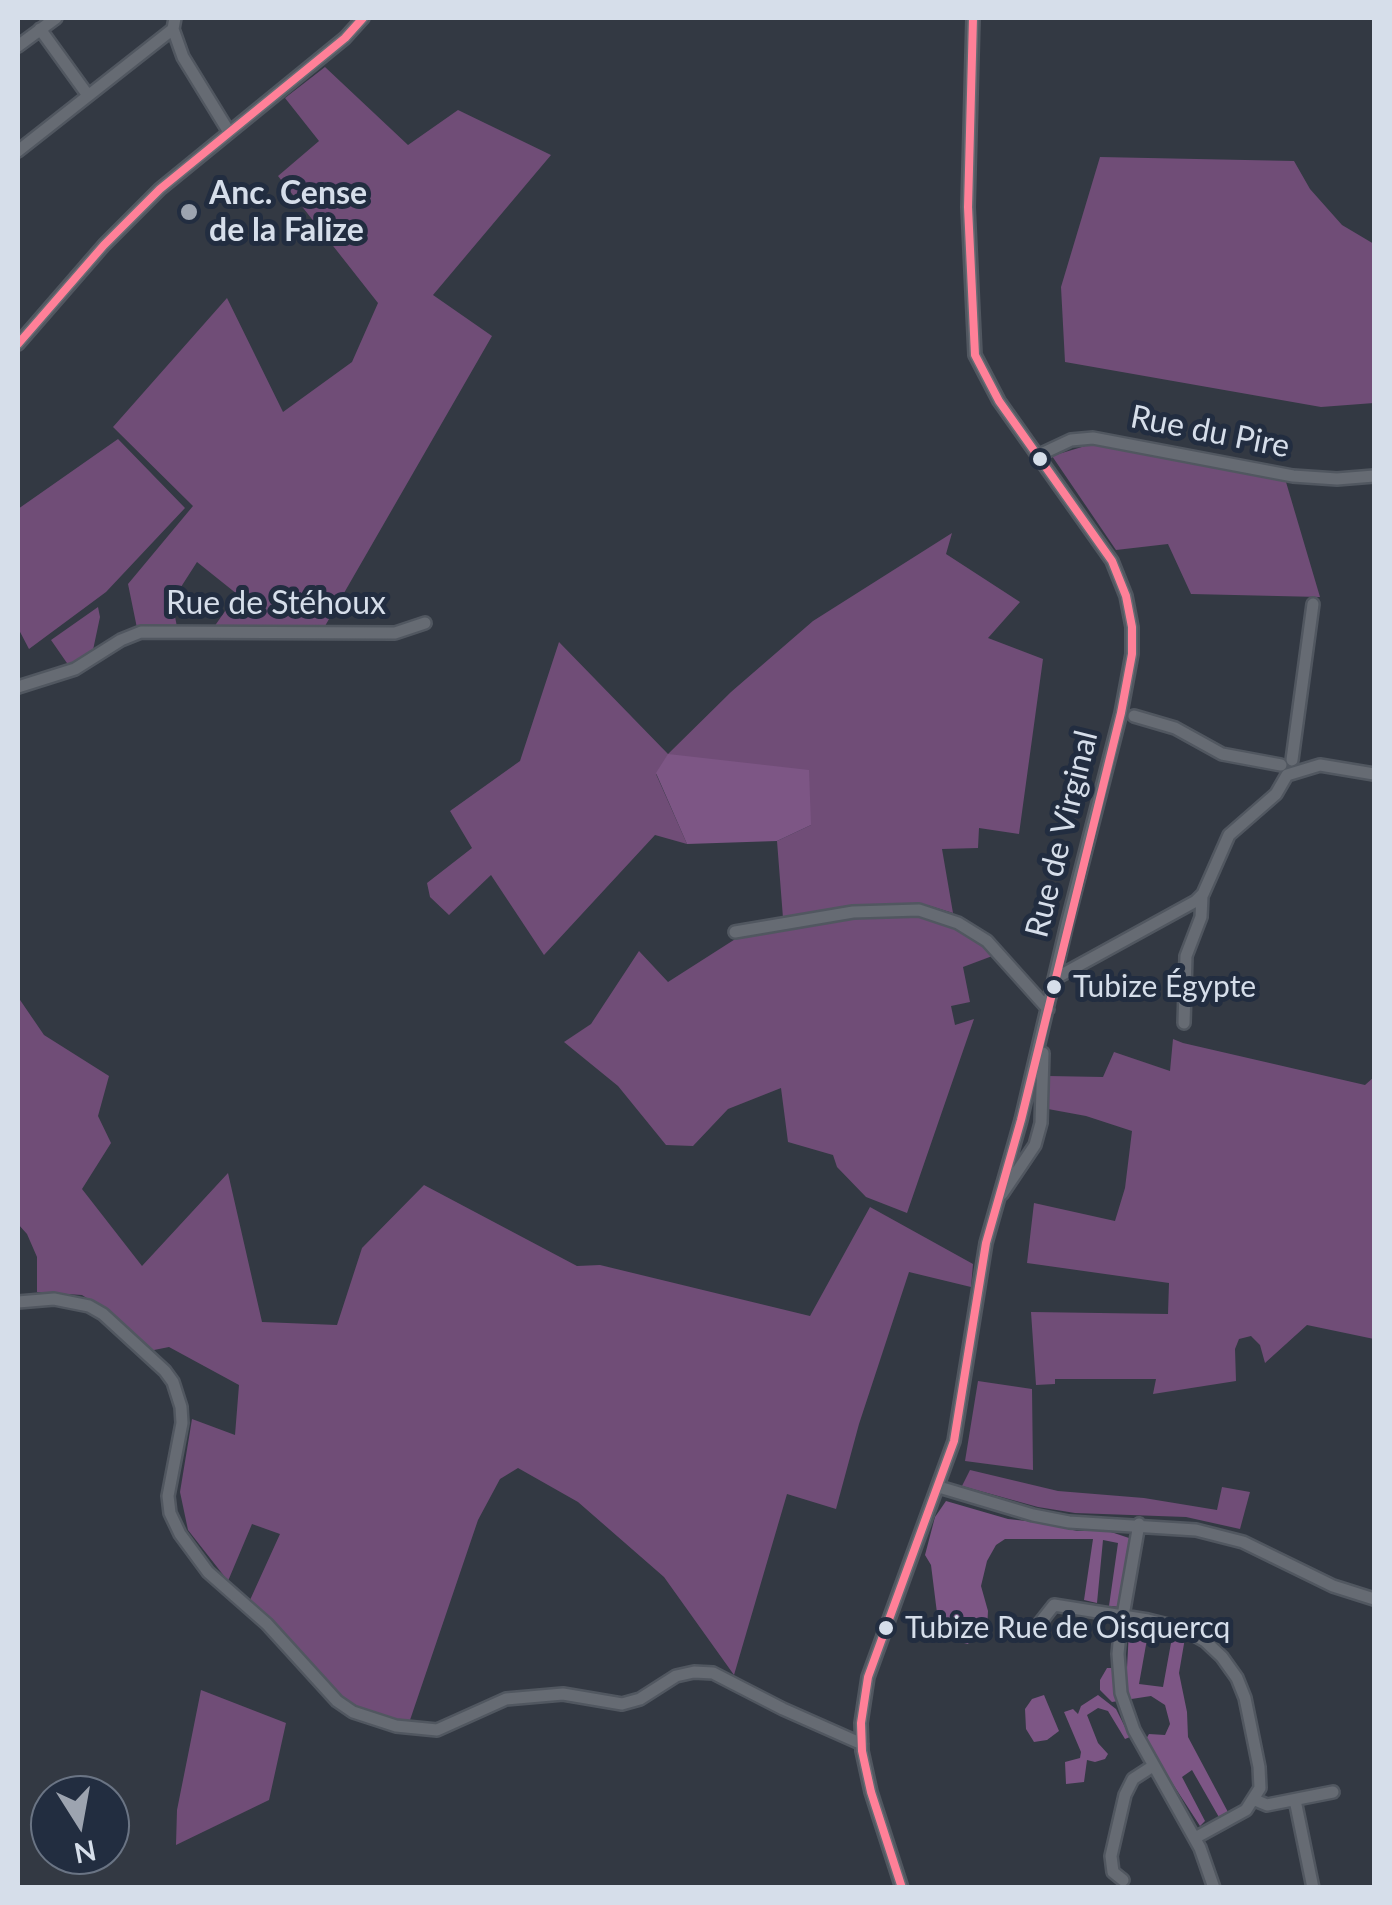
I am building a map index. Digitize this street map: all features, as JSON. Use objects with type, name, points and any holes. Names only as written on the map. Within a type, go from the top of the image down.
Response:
[{"type":"street","points":[[18,46],[56,18]]},
{"type":"street","points":[[18,344],[130,219],[363,18]]},
{"type":"street","name":"Rue de Virginal","points":[[902,1888],[871,1792],[862,1744],[868,1677],[939,1487],[960,1414],[986,1243],[1042,1035],[1128,680],[1132,627],[1125,592],[1112,561],[986,381],[975,355],[968,207],[973,18]]},
{"type":"street","points":[[18,151],[174,23],[184,56],[230,132]]},
{"type":"street","points":[[40,29],[87,94]]},
{"type":"street","name":"Rue du Pire","points":[[1039,456],[1071,440],[1093,438],[1292,476],[1374,476]]},
{"type":"street","points":[[1184,1023],[1186,956],[1200,917],[1202,896],[1229,835],[1288,771],[1313,604]]},
{"type":"street","name":"Rue de Stéhoux","points":[[18,687],[67,673],[120,640],[141,632],[395,633],[425,623]]},
{"type":"street","points":[[1134,716],[1175,728],[1222,754],[1288,771],[1320,765],[1374,774]]},
{"type":"street","points":[[1054,978],[1202,896]]},
{"type":"street","points":[[736,932],[852,912],[920,910],[958,924],[987,941],[1048,1009]]},
{"type":"street","points":[[997,1201],[1035,1146],[1041,1122],[1042,1035]]},
{"type":"street","points":[[18,1302],[54,1298],[89,1306],[103,1314],[165,1371],[181,1407],[182,1423],[168,1496],[170,1514],[180,1534],[208,1572],[267,1624],[338,1701],[353,1712],[396,1726],[437,1730],[506,1699],[563,1694],[622,1704],[676,1676],[712,1672],[862,1744]]},
{"type":"street","points":[[939,1487],[1069,1522],[1196,1530],[1243,1542],[1333,1586],[1374,1599]]},
{"type":"street","points":[[1139,1524],[1118,1654],[1122,1693],[1134,1730],[1195,1838],[1214,1888]]},
{"type":"street","points":[[1039,1624],[1054,1605],[1123,1616],[1184,1629],[1206,1641],[1222,1657],[1245,1698],[1261,1778],[1255,1800],[1246,1810],[1195,1838]]},
{"type":"street","points":[[1122,1880],[1113,1872],[1111,1856],[1125,1795],[1133,1779],[1154,1766]]},
{"type":"street","points":[[1255,1800],[1267,1805],[1333,1792]]},
{"type":"street","points":[[1295,1800],[1312,1888]]},
{"type":"shaded area","points":[[325,67],[408,145],[458,110],[551,155],[433,295],[492,336],[325,626],[214,627],[237,594],[197,562],[172,601],[177,627],[137,628],[128,584],[193,506],[113,427],[227,298],[283,412],[352,362],[378,303],[278,176],[319,141],[285,98]]},
{"type":"shaded area","points":[[1100,157],[1294,161],[1310,189],[1342,225],[1374,244],[1374,403],[1321,407],[1065,362],[1061,287]]},
{"type":"shaded area","points":[[118,439],[185,508],[106,592],[29,649],[18,628],[18,509]]},
{"type":"shaded area","points":[[1095,443],[1286,482],[1320,597],[1191,594],[1168,544],[1116,550],[1052,456]]},
{"type":"shaded area","points":[[952,533],[946,554],[1020,602],[988,638],[1043,659],[1019,834],[979,828],[978,848],[942,849],[953,913],[927,905],[881,905],[783,918],[777,841],[811,825],[656,774],[687,844],[655,835],[544,955],[491,875],[449,915],[430,897],[427,883],[472,848],[450,811],[520,761],[559,642],[668,754],[731,692],[813,621]]},
{"type":"shaded area","points":[[98,607],[100,617],[93,650],[69,666],[51,640]]},
{"type":"shaded area","points":[[668,754],[809,770],[811,825],[777,841],[687,844],[656,773]]},
{"type":"shaded area","points":[[919,914],[967,934],[995,955],[963,967],[970,1002],[951,1006],[955,1025],[974,1019],[907,1213],[866,1197],[837,1167],[833,1155],[788,1142],[781,1088],[728,1109],[693,1146],[666,1145],[618,1086],[564,1042],[591,1024],[639,951],[668,982],[740,936],[849,916]]},
{"type":"shaded area","points":[[18,997],[44,1035],[109,1076],[98,1116],[111,1143],[82,1189],[142,1266],[228,1173],[262,1322],[337,1325],[362,1248],[424,1185],[577,1266],[600,1265],[810,1316],[870,1207],[973,1264],[971,1287],[909,1272],[859,1424],[836,1509],[787,1494],[734,1675],[664,1577],[578,1502],[518,1468],[500,1479],[478,1520],[409,1723],[345,1704],[250,1600],[280,1534],[252,1524],[228,1581],[188,1530],[180,1492],[192,1419],[235,1435],[239,1385],[169,1347],[149,1351],[113,1315],[82,1295],[37,1292],[37,1257],[18,1224]]},
{"type":"shaded area","points":[[1173,1039],[1365,1085],[1374,1077],[1374,1339],[1307,1325],[1265,1363],[1260,1345],[1251,1336],[1239,1339],[1235,1349],[1236,1381],[1153,1394],[1156,1379],[1055,1379],[1055,1384],[1036,1385],[1031,1312],[1168,1314],[1169,1283],[1027,1263],[1034,1203],[1115,1221],[1125,1188],[1132,1131],[1048,1109],[1048,1076],[1103,1077],[1114,1052],[1170,1071]]},
{"type":"shaded area","points":[[978,1381],[1032,1389],[1033,1470],[965,1461]]},
{"type":"shaded area","points":[[970,1470],[1058,1491],[1144,1498],[1217,1510],[1222,1487],[1250,1492],[1240,1529],[1186,1517],[1075,1513],[1038,1507],[962,1486]]},
{"type":"shaded area","points":[[946,1501],[1008,1519],[1077,1531],[1108,1531],[1132,1539],[1121,1607],[1109,1606],[1118,1543],[1103,1540],[1097,1603],[1084,1600],[1093,1539],[1005,1539],[996,1545],[987,1561],[981,1586],[988,1611],[987,1629],[976,1631],[968,1644],[940,1637],[931,1565],[925,1555],[935,1517]]},
{"type":"shaded area","points":[[1149,1628],[1139,1684],[1163,1687],[1173,1632],[1185,1638],[1179,1673],[1188,1737],[1229,1814],[1220,1819],[1192,1770],[1182,1777],[1205,1821],[1200,1826],[1145,1741],[1149,1734],[1165,1735],[1170,1724],[1165,1705],[1151,1696],[1112,1702],[1100,1690],[1100,1680],[1107,1668],[1127,1668],[1129,1630]]},
{"type":"shaded area","points":[[201,1690],[286,1723],[269,1800],[176,1845],[177,1810]]},
{"type":"shaded area","points":[[1044,1695],[1059,1731],[1047,1740],[1034,1742],[1026,1729],[1025,1709],[1032,1699]]},
{"type":"shaded area","points":[[1098,1695],[1116,1709],[1130,1737],[1125,1739],[1108,1711],[1098,1708],[1087,1715],[1098,1743],[1108,1754],[1095,1762],[1087,1760],[1084,1782],[1066,1784],[1065,1762],[1080,1758],[1081,1752],[1064,1712],[1073,1709],[1078,1714],[1081,1706]]},
{"type":"transit line","points":[[18,344],[104,245],[160,189],[345,38],[363,18]]},
{"type":"transit line","points":[[902,1888],[862,1751],[861,1723],[868,1677],[954,1441],[986,1243],[1021,1120],[1132,654],[1126,596],[1112,561],[999,401],[975,355],[968,207],[973,18]]},
{"type":"place","name":"Anc. Cense de la Falize","points":[[189,212]]},
{"type":"place","name":"Tubize Égypte","points":[[1054,987]]},
{"type":"place","name":"Tubize Rue de Oisquercq","points":[[886,1628]]}]
